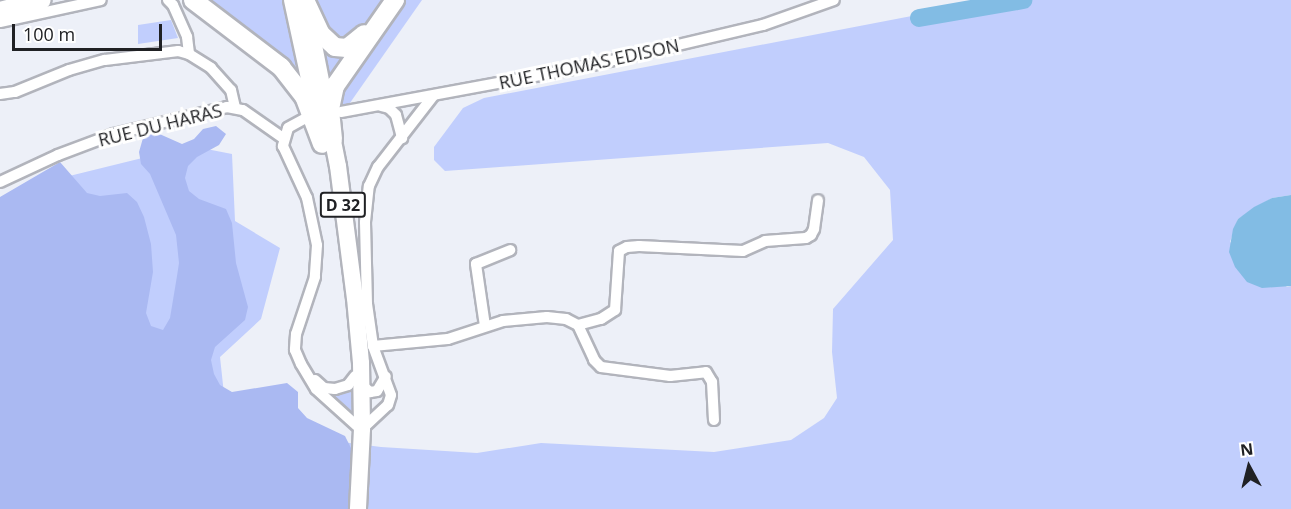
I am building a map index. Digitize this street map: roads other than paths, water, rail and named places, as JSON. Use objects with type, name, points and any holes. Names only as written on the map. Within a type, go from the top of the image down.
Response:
[{"type":"highway","points":[[0,5],[16,0]]},
{"type":"highway","points":[[0,11],[42,0]]},
{"type":"highway","points":[[193,0],[281,67],[304,96],[328,142]]},
{"type":"highway","points":[[305,0],[327,42],[343,49],[363,36],[386,0]]},
{"type":"highway","points":[[328,142],[330,109],[335,86],[395,0]]},
{"type":"main road","name":"D 32","points":[[292,0],[328,142]]},
{"type":"main road","name":"D 32","points":[[305,0],[362,347],[358,380],[358,509]]},
{"type":"street","points":[[0,22],[101,0]]},
{"type":"street","points":[[168,0],[173,5],[187,37],[189,54]]},
{"type":"street","name":"RUE THOMAS EDISON","points":[[340,112],[589,66],[763,24],[834,0]]},
{"type":"street","points":[[0,94],[15,92],[69,70],[112,58],[160,52],[189,54],[206,64],[231,90],[235,107]]},
{"type":"street","points":[[304,119],[288,128],[283,138],[287,160],[312,211],[317,245],[314,286],[295,340],[297,355],[316,389],[359,428],[391,400],[386,376],[362,347],[367,197],[378,167],[433,96]]},
{"type":"street","points":[[374,106],[393,111],[398,118],[402,138]]},
{"type":"street","name":"RUE DU HARAS","points":[[0,182],[58,155],[114,134],[235,107],[249,113],[283,138]]},
{"type":"street","points":[[578,325],[610,316],[615,310],[619,251],[627,247],[742,251],[765,241],[806,238],[814,229],[818,200]]},
{"type":"street","points":[[485,326],[476,264],[510,250]]},
{"type":"street","points":[[362,347],[407,341],[440,341],[485,326],[547,317],[566,319],[578,325],[594,360],[601,367],[670,376],[706,372],[712,382],[714,420]]},
{"type":"street","points":[[305,370],[328,389],[344,388],[358,380],[370,392],[377,391],[386,376]]},
{"type":"waterway","points":[[919,18],[1023,0]]}]
